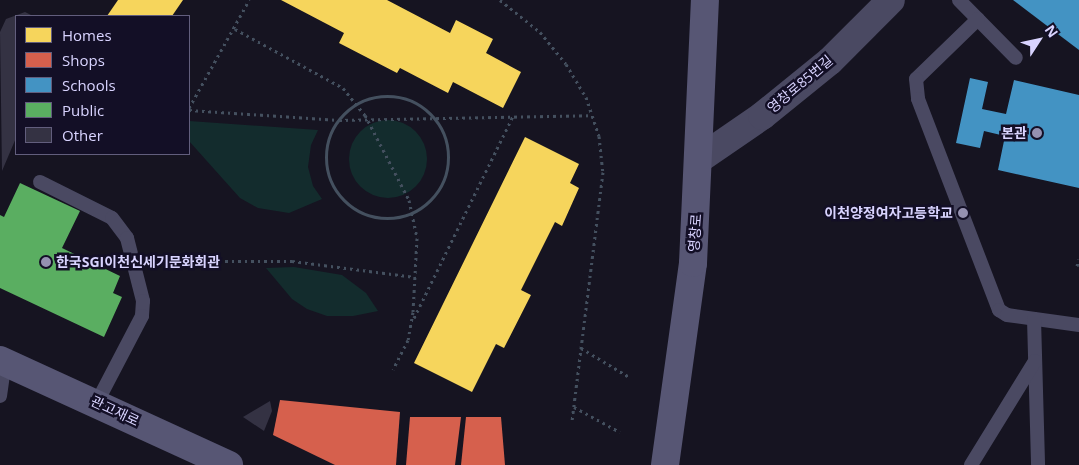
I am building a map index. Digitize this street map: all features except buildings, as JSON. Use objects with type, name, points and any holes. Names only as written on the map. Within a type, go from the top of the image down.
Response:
[{"type":"street","name":"영창로","points":[[665,465],[693,263],[700,158],[706,0]]},
{"type":"street","name":"영창로85번길","points":[[700,158],[762,116],[830,60],[891,0]]},
{"type":"street","name":"관고재로","points":[[3,361],[97,402],[229,465]]},
{"type":"lane","points":[[959,0],[1016,58]]},
{"type":"lane","points":[[978,18],[923,71],[916,79],[915,88],[996,305],[1007,315],[1079,325]]},
{"type":"lane","points":[[40,182],[112,218],[127,238],[142,301],[142,316],[97,402]]},
{"type":"lane","points":[[1034,319],[1038,465]]},
{"type":"lane","points":[[972,465],[1035,360]]},
{"type":"lane","points":[[0,396],[3,361]]},
{"type":"path","points":[[190,107],[249,0]]},
{"type":"path","points":[[500,0],[540,32],[566,64],[586,97],[599,136],[603,172],[572,420]]},
{"type":"path","points":[[234,29],[334,82],[357,104],[367,120],[413,213],[417,238],[411,323],[408,340],[393,369]]},
{"type":"path","points":[[385,96],[405,99],[424,108],[433,118],[446,142],[448,162],[444,182],[432,200],[413,213],[396,218],[376,218],[358,212],[342,199],[331,182],[326,163],[327,143],[339,120],[357,104],[385,96]]},
{"type":"path","points":[[190,109],[339,120],[592,115]]},
{"type":"path","points":[[411,323],[513,116]]},
{"type":"path","points":[[1077,266],[1079,259]]},
{"type":"path","points":[[193,261],[292,261],[415,277]]},
{"type":"path","points":[[582,348],[631,378]]},
{"type":"path","points":[[574,407],[620,432]]},
{"type":"green space","points":[[388,120],[403,123],[415,132],[424,144],[427,159],[424,174],[415,186],[403,195],[388,198],[373,195],[361,186],[352,174],[349,159],[352,144],[361,132],[373,123]]},
{"type":"green space","points":[[190,121],[318,130],[311,145],[308,167],[313,186],[322,199],[289,213],[258,208],[240,198],[190,142]]},
{"type":"green space","points":[[294,267],[342,275],[366,293],[378,311],[353,316],[327,316],[307,309],[292,299],[266,268]]},
{"type":"place","name":"본관","points":[[1037,133]]},
{"type":"place","name":"이천양정여자고등학교","points":[[963,213]]},
{"type":"place","name":"한국SGI이천신세기문화회관","points":[[46,262]]}]
